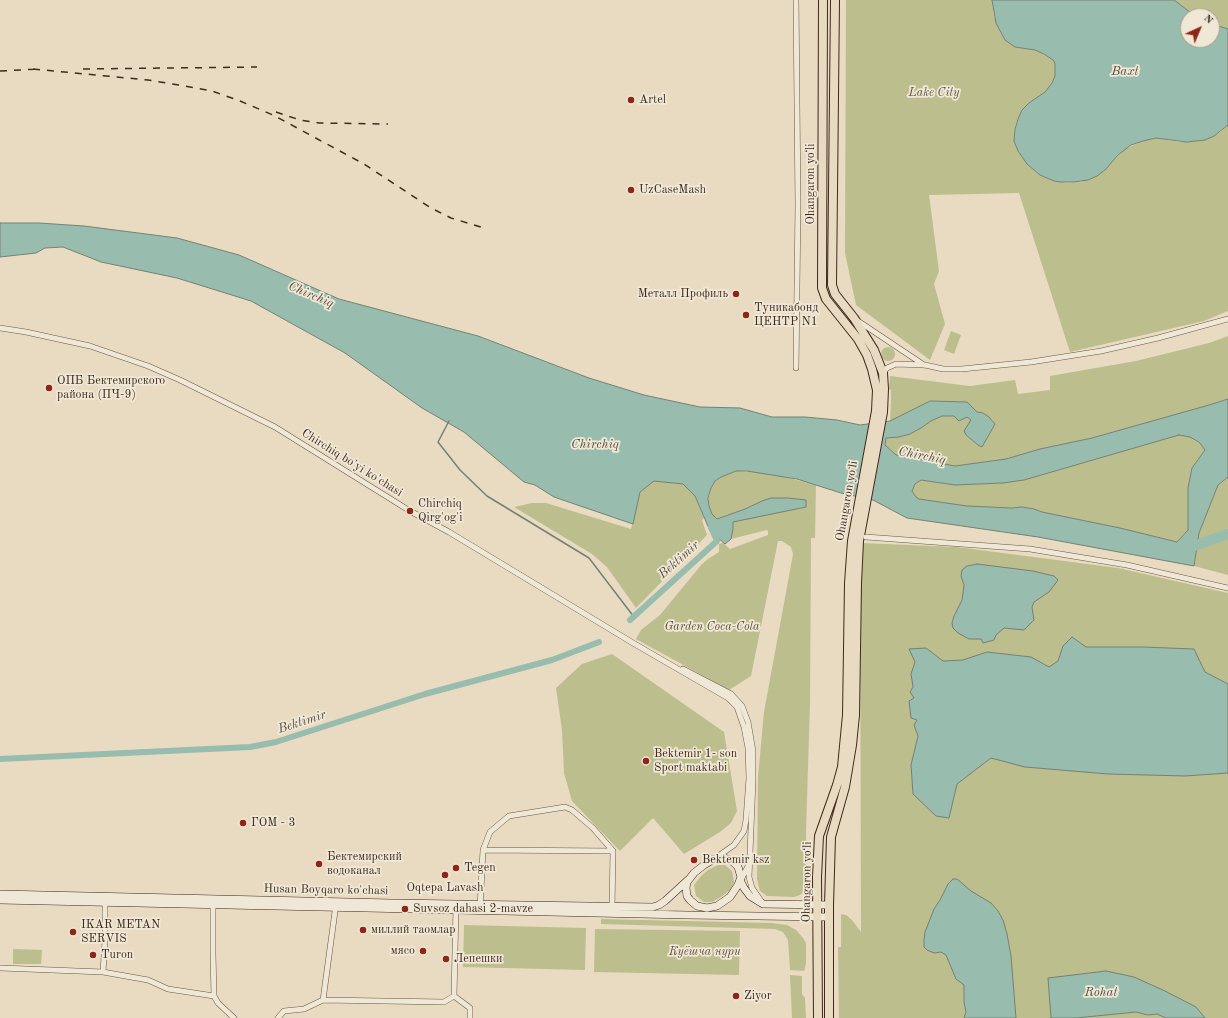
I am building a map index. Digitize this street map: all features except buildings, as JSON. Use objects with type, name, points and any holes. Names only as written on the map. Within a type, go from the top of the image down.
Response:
[{"type":"highway","name":"Ohangaron yoʻli","points":[[823,0],[822,288],[826,299],[854,334],[866,355],[876,381],[880,411]]},
{"type":"highway","name":"Ohangaron yoʻli","points":[[818,1018],[819,836],[842,767],[847,716],[848,583],[852,541],[862,505],[884,389],[882,373],[874,350],[854,318],[835,294],[832,285],[835,0]]},
{"type":"highway","name":"Ohangaron yoʻli","points":[[829,1018],[829,905],[831,837],[845,787],[854,730],[857,562],[862,505]]},
{"type":"main road","points":[[714,859],[724,858],[734,862],[740,872],[740,880],[744,888],[750,896],[758,902],[767,905],[829,905]]},
{"type":"main road","name":"Husan Boyqaro ko'chasi","points":[[612,910],[653,907],[659,905],[671,896],[699,868],[714,859]]},
{"type":"main road","name":"Husan Boyqaro ko'chasi","points":[[689,879],[686,888],[689,898],[697,906],[743,916]]},
{"type":"main road","name":"Husan Boyqaro ko'chasi","points":[[687,915],[717,906],[726,901],[733,893],[740,880]]},
{"type":"main road","name":"Husan Boyqaro ko'chasi","points":[[0,897],[105,903],[213,902]]},
{"type":"main road","name":"Husan Boyqaro ko'chasi","points":[[0,897],[612,910],[687,915],[829,917]]},
{"type":"street","points":[[796,0],[798,205],[796,368]]},
{"type":"street","points":[[854,318],[891,344],[925,365]]},
{"type":"street","points":[[882,373],[887,368],[896,364],[925,365],[942,369],[962,370],[1062,358],[1124,347],[1228,319]]},
{"type":"street","name":"Chirchiq bo'yi ko'chasi","points":[[0,328],[90,346],[148,366],[180,380],[275,427],[410,510],[728,698],[737,707],[744,727],[749,763],[745,827],[734,845],[714,859]]},
{"type":"street","points":[[866,537],[1030,549],[1127,565],[1228,588]]},
{"type":"street","name":"Chirchiq bo'yi ko'chasi","points":[[671,664],[692,673],[731,694],[745,712],[753,751],[749,877],[752,888],[758,898],[767,905]]},
{"type":"street","points":[[480,907],[483,850],[490,832],[509,816],[565,807],[572,810],[593,828],[613,852],[612,910]]},
{"type":"street","points":[[483,850],[613,852]]},
{"type":"street","name":"Chirchiq bo'yi ko'chasi","points":[[740,880],[749,863]]},
{"type":"street","points":[[213,902],[214,996],[218,1003],[234,1018]]},
{"type":"street","points":[[103,972],[105,903]]},
{"type":"street","points":[[323,1000],[336,905]]},
{"type":"street","points":[[454,996],[456,907]]},
{"type":"street","points":[[2,968],[103,972],[148,980],[168,989],[214,996]]},
{"type":"street","points":[[278,1018],[284,1011],[304,1009],[323,1000],[444,1002],[454,996]]},
{"type":"street","points":[[454,996],[470,1008],[470,1018]]},
{"type":"green space","name":"Lake City","points":[[846,0],[992,0],[994,16],[1005,40],[1015,47],[1035,50],[1044,54],[1055,63],[1055,76],[1052,83],[1045,92],[1022,110],[1016,123],[1014,134],[1016,146],[1027,164],[1040,175],[1054,181],[1067,183],[1081,182],[1097,176],[1125,149],[1143,141],[1156,138],[1180,142],[1200,141],[1219,133],[1228,125],[1228,311],[1204,321],[1070,352],[1019,193],[929,195],[939,271],[934,284],[945,324],[930,360],[856,305],[845,253]]},
{"type":"green space","points":[[1174,0],[1228,0],[1228,29],[1220,26],[1220,8],[1184,8]]},
{"type":"green space","points":[[951,331],[961,335],[954,354],[944,350]]},
{"type":"green space","points":[[1228,336],[1228,399],[1092,438],[1040,449],[1006,459],[955,466],[896,455],[885,445],[886,438],[910,434],[931,421],[948,415],[967,417],[971,420],[966,435],[982,447],[995,424],[989,417],[983,413],[977,412],[967,402],[930,401],[890,421],[890,376],[970,386],[1015,380],[1018,394],[1050,390],[1050,376],[1136,361],[1209,343]]},
{"type":"green space","points":[[888,347],[893,349],[895,354],[893,359],[888,361],[883,359],[881,354],[883,349]]},
{"type":"green space","points":[[1179,435],[1190,437],[1199,442],[1205,450],[1192,468],[1188,488],[1188,530],[1177,542],[1022,507],[967,506],[919,499],[912,491],[915,484],[921,480],[955,485],[1003,483],[1024,480]]},
{"type":"green space","name":"Garden Coca-Cola","points":[[736,471],[757,472],[781,476],[816,485],[815,538],[811,538],[810,703],[806,876],[803,892],[794,897],[767,896],[760,891],[757,879],[758,777],[764,712],[793,554],[791,547],[782,541],[778,541],[751,676],[729,690],[636,639],[641,630],[660,615],[702,564],[719,552],[719,544],[723,543],[730,549],[768,535],[767,530],[731,539],[733,522],[762,501],[717,519],[712,514],[708,502],[711,488],[715,481]]},
{"type":"green space","points":[[1228,477],[1228,575],[1194,566],[1199,533],[1218,485]]},
{"type":"green space","points":[[654,481],[683,483],[695,496],[704,518],[702,520],[707,535],[636,608],[607,567],[592,554],[514,507],[532,503],[546,503],[631,529],[640,492]]},
{"type":"green space","points":[[861,543],[957,547],[1118,568],[1228,593],[1228,1018],[839,1018],[838,947],[841,947],[841,914],[846,915],[852,920],[861,932]]},
{"type":"green space","name":"Bektemir 1- son Sport maktabi","points":[[612,654],[724,732],[737,811],[731,823],[720,832],[684,854],[653,818],[620,851],[572,801],[564,773],[562,730],[556,688],[582,664]]},
{"type":"green space","points":[[718,865],[725,865],[732,871],[734,882],[730,890],[721,897],[712,902],[704,902],[696,896],[694,885],[708,870]]},
{"type":"green space","points":[[601,919],[771,923],[787,925],[796,930],[806,943],[806,964],[804,971],[790,970],[788,940],[783,932],[775,929],[601,924]]},
{"type":"green space","points":[[464,925],[586,928],[585,970],[463,967]]},
{"type":"green space","name":"Куёшча нури","points":[[595,929],[740,931],[739,975],[594,972]]},
{"type":"green space","points":[[13,949],[42,950],[41,964],[13,964]]},
{"type":"green space","points":[[790,975],[802,976],[802,994],[805,998],[806,1018],[792,1018]]},
{"type":"water","name":"Baхt","points":[[992,0],[1174,0],[1184,8],[1180,8],[1180,48],[1220,48],[1220,26],[1228,29],[1228,125],[1214,136],[1205,140],[1187,142],[1156,138],[1131,145],[1118,155],[1105,170],[1088,180],[1061,182],[1054,181],[1040,175],[1027,164],[1018,151],[1014,141],[1015,129],[1022,110],[1045,92],[1052,83],[1055,76],[1055,63],[1044,54],[1035,50],[1015,47],[1005,40],[996,23]]},
{"type":"water","name":"Chirchiq","points":[[0,223],[39,223],[84,226],[177,238],[239,255],[339,299],[478,336],[589,378],[644,395],[700,407],[740,408],[772,417],[805,417],[837,420],[860,425],[890,421],[930,401],[967,402],[977,412],[983,413],[989,417],[995,424],[982,447],[966,435],[964,431],[971,420],[967,417],[959,421],[954,416],[942,416],[910,434],[886,438],[885,445],[896,455],[955,466],[1006,459],[1040,449],[1092,438],[1228,399],[1228,477],[1218,485],[1199,533],[1194,566],[1038,537],[907,518],[873,500],[841,493],[797,479],[747,471],[736,471],[715,481],[708,498],[712,514],[717,519],[771,498],[806,500],[806,507],[733,522],[731,539],[725,544],[710,531],[695,496],[683,484],[654,481],[640,492],[633,524],[554,497],[535,485],[524,482],[464,432],[422,408],[345,353],[251,301],[177,278],[101,262],[63,247],[45,248],[36,253],[0,257]],"holes":[[[1179,435],[1190,437],[1199,442],[1205,450],[1192,468],[1188,488],[1188,530],[1177,542],[1034,509],[1022,507],[967,506],[919,499],[912,491],[915,484],[921,480],[955,485],[1003,483],[1024,480]]]},
{"type":"water","points":[[977,564],[1033,571],[1054,576],[1058,580],[1049,592],[1034,602],[1032,607],[1034,620],[1024,630],[1004,628],[996,635],[994,640],[983,643],[981,639],[969,639],[958,633],[953,628],[952,623],[962,600],[964,585],[961,576],[962,570],[967,566]]},
{"type":"water","points":[[1072,637],[1086,647],[1194,649],[1205,672],[1228,684],[1228,773],[1185,776],[1108,774],[1025,767],[991,758],[957,784],[949,818],[936,816],[913,794],[911,765],[918,736],[914,725],[917,720],[911,718],[909,701],[914,698],[910,692],[913,687],[911,674],[915,662],[909,649],[926,648],[943,661],[963,660],[987,652],[1031,657],[1049,667],[1058,661],[1063,646]]},
{"type":"water","points":[[953,879],[957,879],[971,891],[991,903],[1003,920],[1011,956],[1016,1018],[964,1018],[966,1012],[964,1002],[964,985],[956,979],[946,955],[941,952],[934,953],[924,947],[925,932],[934,909],[948,884]]},
{"type":"water","name":"Rohat","points":[[1106,971],[1134,977],[1165,991],[1196,1007],[1205,1018],[1166,1018],[1157,1014],[1148,1015],[1136,1012],[1076,1018],[1051,1018],[1048,978]]},
{"type":"waterway","points":[[449,421],[438,442],[460,470],[487,496],[589,558],[634,617]]},
{"type":"waterway","name":"Bektimir","points":[[630,620],[717,541],[711,527]]},
{"type":"waterway","points":[[1185,548],[1228,534]]},
{"type":"waterway","name":"Bektimir","points":[[0,759],[250,747],[276,742],[425,694],[552,660],[599,642]]},
{"type":"railway","points":[[83,69],[257,67]]},
{"type":"railway","points":[[33,69],[148,80],[212,91],[273,115],[364,164],[431,208],[451,218],[481,227]]},
{"type":"railway","points":[[0,71],[39,69]]},
{"type":"railway","points":[[276,112],[300,120],[319,123],[388,124]]},
{"type":"place","name":"Artel","points":[[631,100]]},
{"type":"place","name":"UzCaseMash","points":[[631,190]]},
{"type":"place","name":"Металл Профиль","points":[[736,294]]},
{"type":"place","name":"Туникабонд ЦЕНТР N1","points":[[746,315]]},
{"type":"place","name":"ОПБ Бектемирского района (ПЧ-9)","points":[[49,388]]},
{"type":"place","name":"Chirchiq Qirg'og'i","points":[[410,511]]},
{"type":"place","name":"Bektemir 1- son Sport maktabi","points":[[646,761]]},
{"type":"place","name":"ГОМ - 3","points":[[243,823]]},
{"type":"place","name":"Bektemir ksz","points":[[694,860]]},
{"type":"place","name":"Бектемирский водоканал","points":[[319,864]]},
{"type":"place","name":"Tegen","points":[[456,868]]},
{"type":"place","name":"Oqtepa Lavash","points":[[445,875]]},
{"type":"place","name":"Suvsoz dahasi 2-mavze","points":[[405,909]]},
{"type":"place","name":"миллий таомлар","points":[[363,930]]},
{"type":"place","name":"IKAR METAN SERVIS","points":[[73,932]]},
{"type":"place","name":"мясо","points":[[423,951]]},
{"type":"place","name":"Turon","points":[[93,955]]},
{"type":"place","name":"Лепешки","points":[[446,959]]},
{"type":"place","name":"Ziyor","points":[[736,996]]}]
